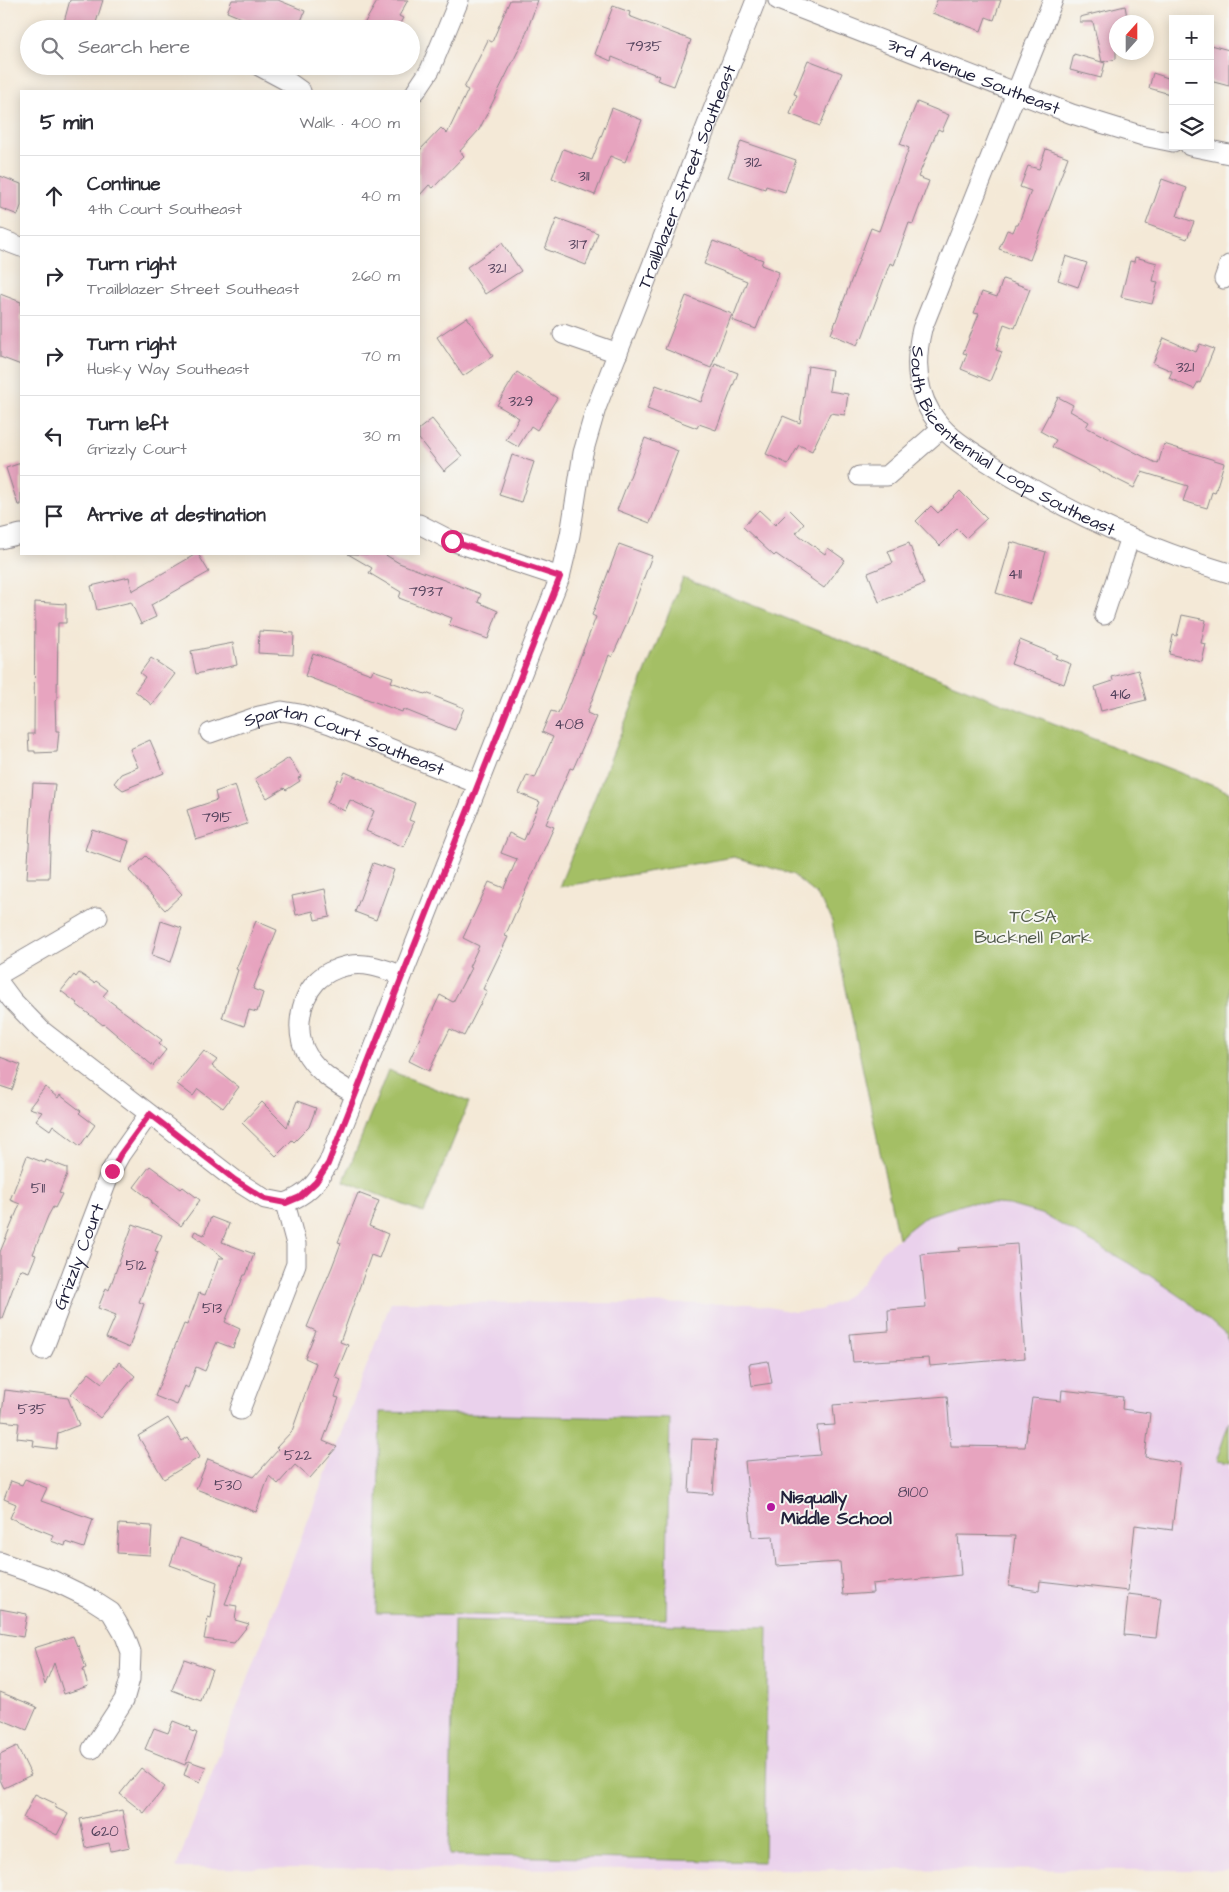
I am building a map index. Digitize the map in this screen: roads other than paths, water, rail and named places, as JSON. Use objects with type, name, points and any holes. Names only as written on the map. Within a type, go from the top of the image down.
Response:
[{"type":"street","points":[[417,90],[430,70],[459,0]]},
{"type":"street","name":"Trailblazer Street Southeast","points":[[286,1203],[300,1197],[316,1182],[328,1164],[401,975],[560,577],[570,535],[583,453],[596,408],[756,0]]},
{"type":"street","name":"3rd Avenue Southeast","points":[[778,0],[1081,117],[1143,136],[1169,141]]},
{"type":"street","name":"South Bicentennial Loop Southeast","points":[[1053,0],[922,329],[916,364],[924,398],[931,414],[954,440],[1016,480],[1130,538],[1229,573]]},
{"type":"street","points":[[275,75],[300,90]]},
{"type":"street","points":[[1210,150],[1229,154]]},
{"type":"street","points":[[0,239],[20,247]]},
{"type":"street","points":[[563,334],[618,353]]},
{"type":"street","points":[[859,476],[887,476],[942,428]]},
{"type":"street","points":[[420,525],[452,541],[560,577]]},
{"type":"street","points":[[0,539],[20,534]]},
{"type":"street","points":[[1104,615],[1130,538]]},
{"type":"street","name":"Spartan Court Southeast","points":[[210,733],[259,716],[282,711],[300,714],[330,724],[478,784]]},
{"type":"street","points":[[0,974],[98,917]]},
{"type":"street","points":[[355,1094],[323,1074],[308,1056],[301,1042],[299,1018],[302,1006],[316,982],[329,972],[348,965],[372,965],[401,975]]},
{"type":"street","points":[[0,984],[12,1000],[41,1030],[235,1180],[265,1199],[286,1203],[296,1244],[296,1264],[240,1410]]},
{"type":"street","name":"Grizzly Court","points":[[43,1350],[112,1171],[120,1155],[150,1114]]},
{"type":"street","points":[[0,1562],[52,1580],[90,1598],[111,1612],[125,1636],[132,1652],[130,1679],[124,1700],[92,1749]]},
{"type":"place","name":"Nisqually Middle School","points":[[771,1507]]},
{"type":"park label","name":"TCSA Bucknell Park","points":[[1033,926]]}]
